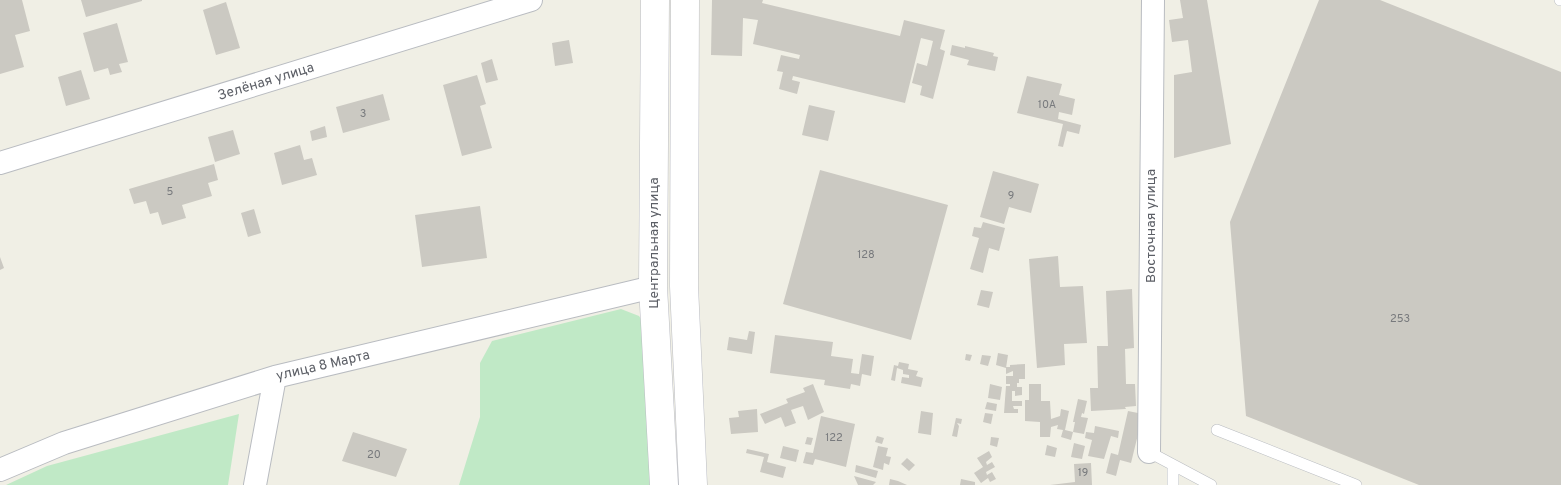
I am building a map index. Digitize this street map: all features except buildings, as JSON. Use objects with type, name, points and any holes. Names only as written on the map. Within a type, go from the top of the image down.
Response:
[{"type":"main road","name":"Центральная улица","points":[[655,0],[653,287],[664,485]]},
{"type":"main road","points":[[685,0],[684,286],[693,485]]},
{"type":"street","name":"Зелёная улица","points":[[0,163],[532,0]]},
{"type":"street","name":"Восточная улица","points":[[1149,452],[1153,0]]},
{"type":"street","name":"улица 8 Марта","points":[[0,470],[64,442],[276,377],[653,287]]},
{"type":"street","points":[[255,485],[276,377]]},
{"type":"lane","points":[[1217,430],[1356,485]]},
{"type":"lane","points":[[1149,452],[1211,485]]},
{"type":"lane","points":[[1172,485],[1173,465]]},
{"type":"green space","points":[[621,309],[639,316],[649,330],[655,485],[459,485],[480,417],[480,363],[492,341]]},
{"type":"green space","points":[[239,414],[228,485],[6,485],[47,466]]}]
